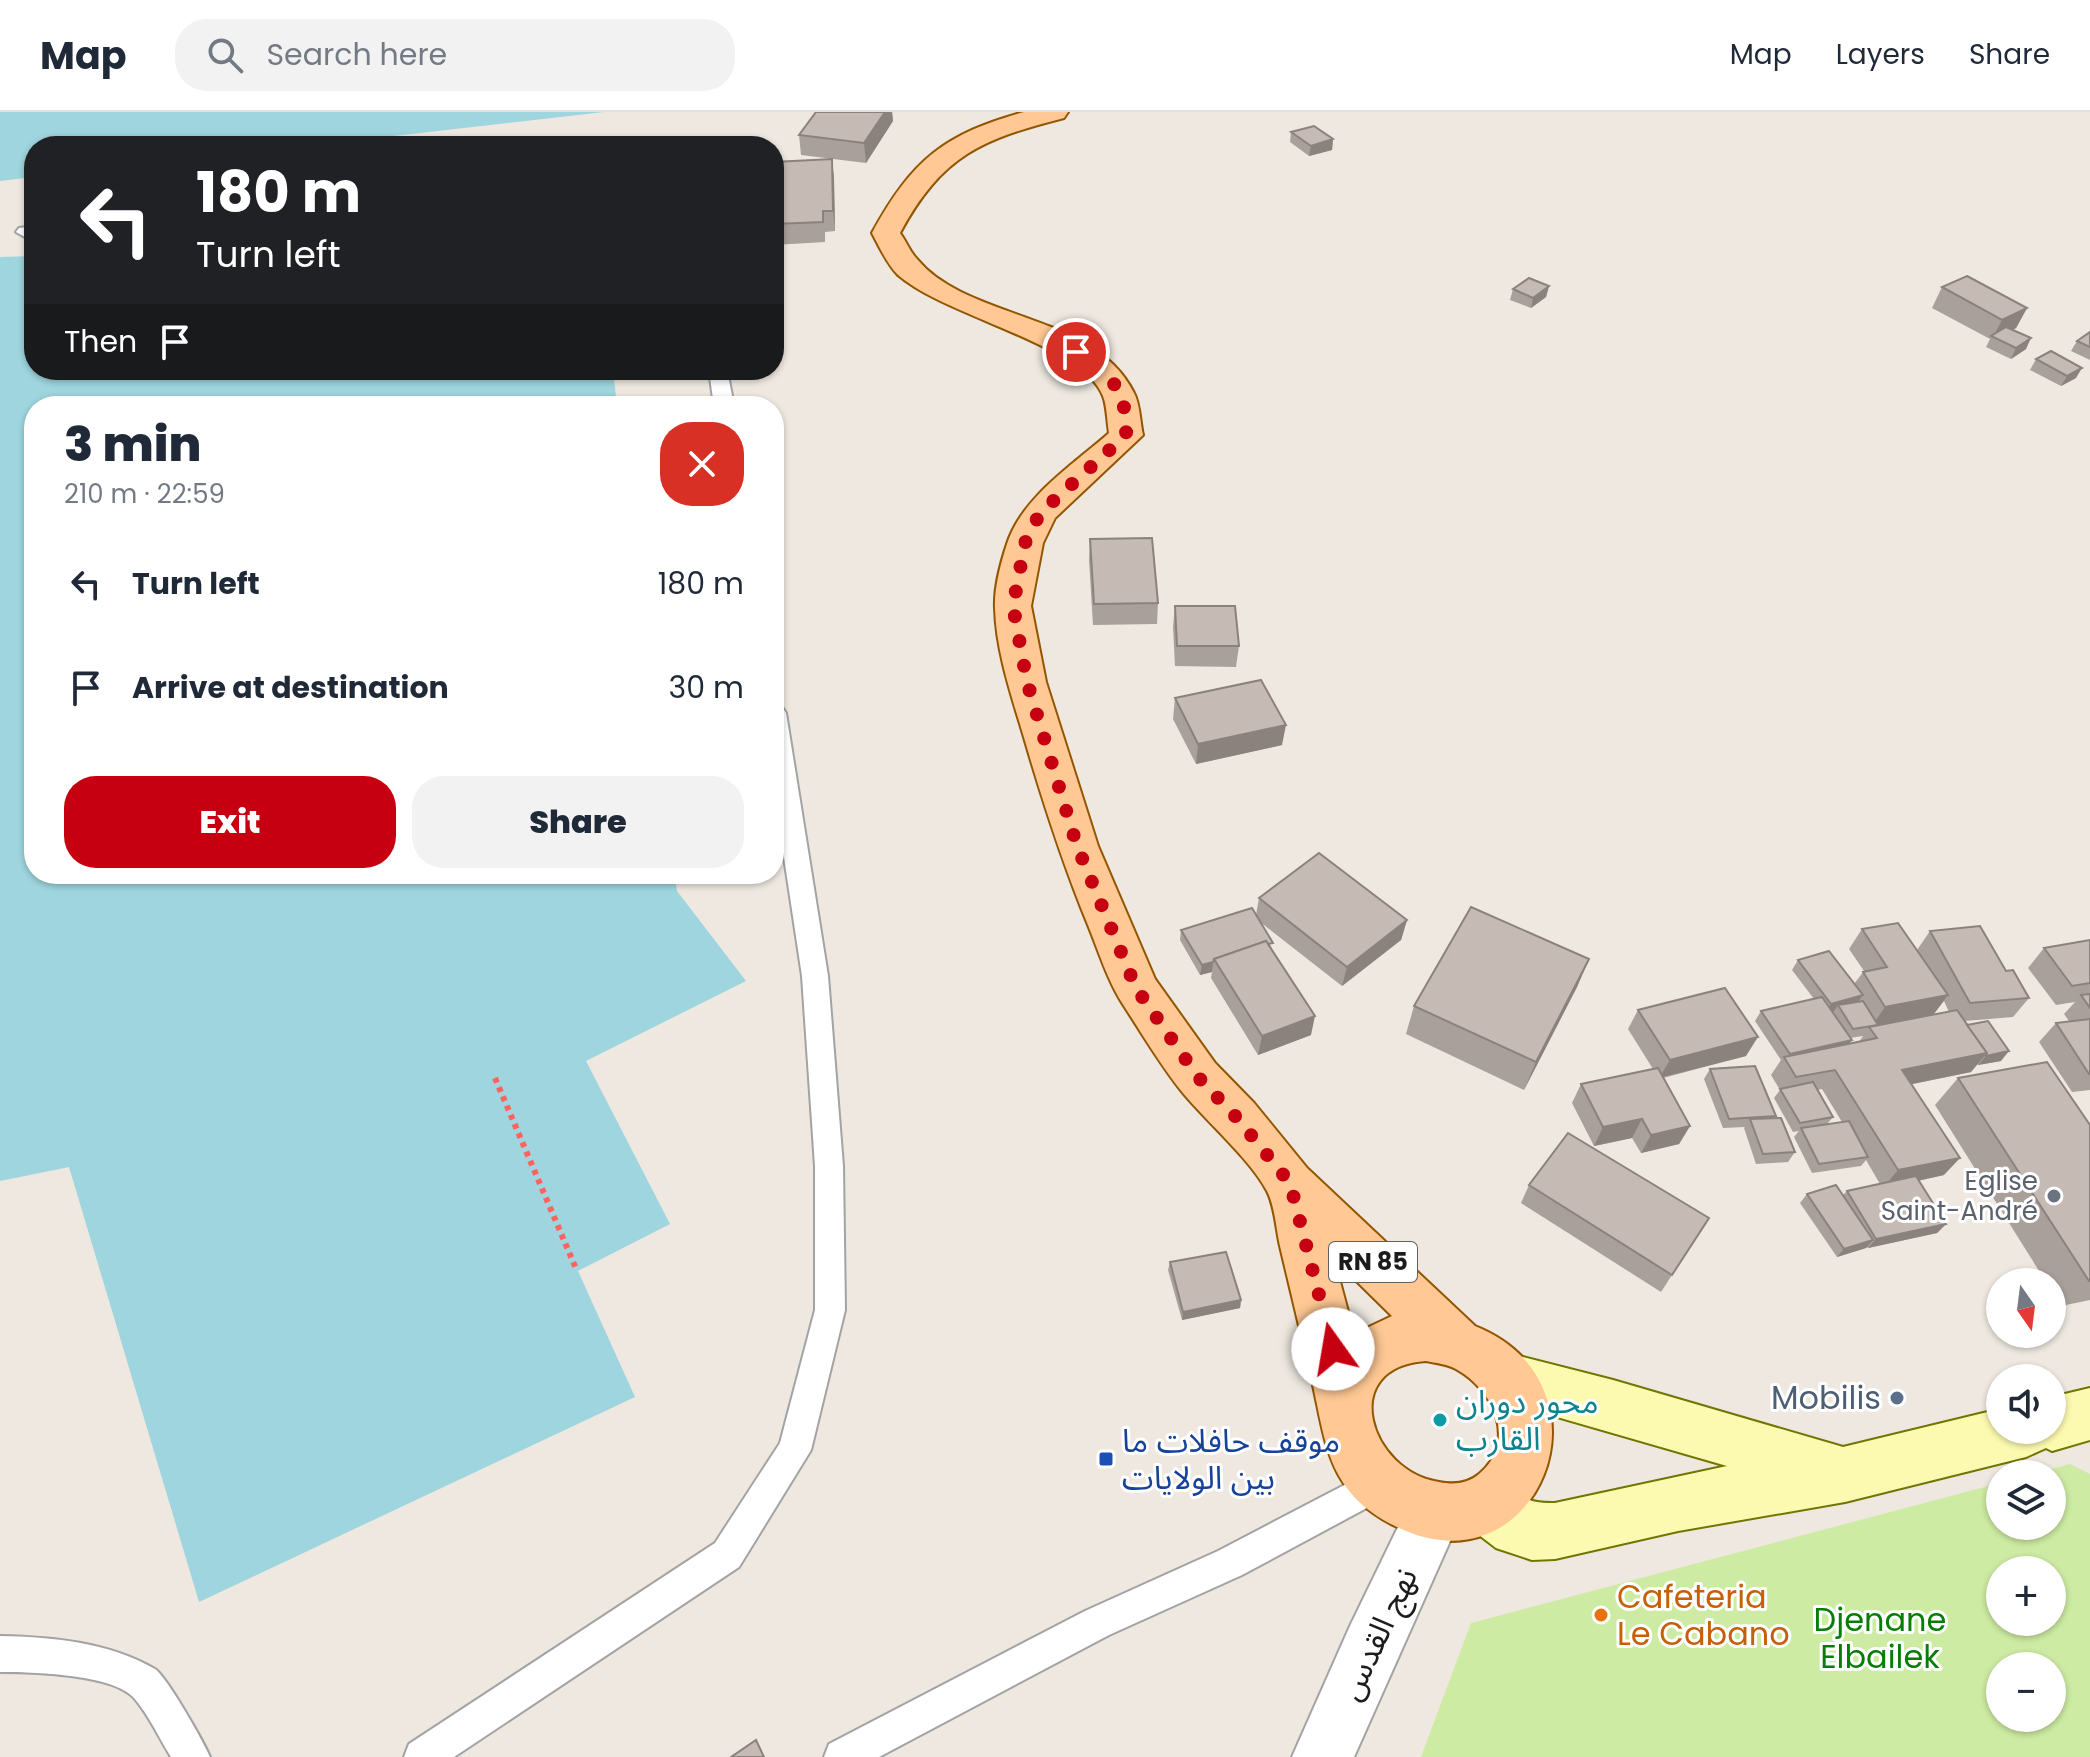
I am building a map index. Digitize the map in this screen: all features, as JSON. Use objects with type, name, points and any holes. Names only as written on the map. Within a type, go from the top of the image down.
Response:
[{"type":"main road","name":"RN 85","points":[[1055,112],[959,145],[919,182],[897,211],[886,233],[892,251],[903,265],[922,279],[959,300],[1095,362],[1116,383],[1125,403],[1126,435],[1040,513],[1025,543],[1013,606],[1027,682],[1077,846],[1136,988],[1198,1077],[1237,1118],[1290,1183],[1456,1342]]},
{"type":"main road","name":"RN 85","points":[[1290,1183],[1328,1324],[1344,1399]]},
{"type":"main road","points":[[1460,1508],[1509,1488],[1523,1463],[1528,1436],[1522,1406],[1507,1379],[1484,1357],[1456,1342],[1426,1336],[1396,1339],[1372,1352],[1353,1372],[1344,1399],[1345,1429],[1357,1458],[1377,1484],[1404,1502],[1460,1508],[1532,1532],[1555,1531],[1678,1503],[1845,1474],[1986,1440]]},
{"type":"main road","points":[[1507,1379],[1613,1406],[1845,1474]]},
{"type":"main road","points":[[2066,1420],[2090,1414]]},
{"type":"street","name":"نهج القدس","points":[[1323,1757],[1371,1647],[1460,1508]]},
{"type":"lane","points":[[422,1757],[727,1555],[795,1450],[830,1310],[829,1166],[815,976],[784,777]]},
{"type":"lane","points":[[842,1757],[1097,1623],[1230,1563],[1377,1484]]},
{"type":"lane","points":[[0,1654],[50,1655],[98,1664],[145,1683],[192,1757]]},
{"type":"path","points":[[495,1078],[577,1271]]},
{"type":"green space","name":"Djenane Elbailek","points":[[2070,1464],[2090,1474],[2090,1757],[1421,1757],[1471,1623],[1986,1487],[1986,1540],[2066,1540],[2066,1465]]},
{"type":"water","points":[[0,112],[604,112],[394,136],[24,136],[24,178],[0,181]]},
{"type":"water","points":[[24,256],[24,380],[614,380],[616,396],[24,396],[24,884],[676,884],[677,891],[746,981],[586,1061],[670,1224],[578,1271],[635,1397],[199,1602],[69,1167],[0,1181],[0,257]]},
{"type":"building","points":[[816,112],[885,112],[864,143],[799,135]]},
{"type":"building","points":[[1314,126],[1333,139],[1311,146],[1291,132]]},
{"type":"building","points":[[832,159],[833,211],[823,211],[823,222],[784,224],[784,161]]},
{"type":"building","points":[[1967,276],[2027,308],[2002,320],[1942,287]]},
{"type":"building","points":[[1529,278],[1549,286],[1533,298],[1513,289]]},
{"type":"building","points":[[2006,327],[2031,338],[2016,348],[1991,336]]},
{"type":"building","points":[[2090,332],[2090,347],[2077,341]]},
{"type":"building","points":[[2051,351],[2082,368],[2067,376],[2036,359]]},
{"type":"building","points":[[1152,538],[1158,603],[1094,604],[1090,539]]},
{"type":"building","points":[[1175,606],[1235,606],[1239,646],[1177,646]]},
{"type":"building","points":[[1261,680],[1286,725],[1198,744],[1175,698]]},
{"type":"building","points":[[1319,853],[1407,920],[1347,967],[1259,898]]},
{"type":"building","points":[[1471,907],[1589,959],[1536,1062],[1414,1006]]},
{"type":"building","points":[[1252,908],[1273,943],[1266,941],[1202,965],[1181,930]]},
{"type":"building","points":[[1898,923],[1948,995],[1885,1007],[1863,972],[1887,967],[1862,929]]},
{"type":"building","points":[[1980,926],[2006,971],[2013,970],[2029,998],[1970,1003],[1930,931]]},
{"type":"building","points":[[2090,940],[2090,983],[2072,986],[2044,948]]},
{"type":"building","points":[[1266,941],[1315,1016],[1262,1036],[1214,959]]},
{"type":"building","points":[[1829,951],[1863,995],[1831,1004],[1798,960]]},
{"type":"building","points":[[1725,988],[1758,1037],[1670,1060],[1638,1010]]},
{"type":"building","points":[[2090,994],[2090,1008],[2081,995]]},
{"type":"building","points":[[1822,997],[1852,1040],[1790,1054],[1761,1011]]},
{"type":"building","points":[[1863,1001],[1878,1025],[1853,1029],[1838,1005]]},
{"type":"building","points":[[1957,1010],[1987,1053],[1902,1070],[1960,1158],[1898,1170],[1835,1070],[1796,1077],[1784,1057],[1877,1038],[1869,1027]]},
{"type":"building","points":[[2090,1019],[2090,1073],[2089,1074],[2056,1023]]},
{"type":"building","points":[[1988,1021],[2009,1051],[1986,1056],[1987,1053],[1967,1025]]},
{"type":"building","points":[[2047,1062],[2090,1125],[2090,1281],[1958,1078]]},
{"type":"building","points":[[1755,1066],[1776,1116],[1729,1119],[1710,1069]]},
{"type":"building","points":[[1658,1068],[1690,1126],[1651,1135],[1642,1119],[1603,1127],[1581,1084]]},
{"type":"building","points":[[1813,1082],[1833,1117],[1800,1123],[1780,1089]]},
{"type":"building","points":[[1781,1118],[1795,1152],[1763,1154],[1750,1119]]},
{"type":"building","points":[[1849,1121],[1868,1157],[1819,1164],[1801,1128]]},
{"type":"building","points":[[1568,1133],[1709,1218],[1672,1275],[1529,1185]]},
{"type":"building","points":[[1916,1176],[1946,1224],[1876,1239],[1847,1191]]},
{"type":"building","points":[[1836,1185],[1873,1240],[1844,1249],[1807,1194]]},
{"type":"building","points":[[1226,1252],[1241,1300],[1183,1312],[1170,1262]]},
{"type":"building","points":[[756,1740],[764,1757],[731,1757]]},
{"type":"place","name":"Eglise Saint-André","points":[[2054,1196]]},
{"type":"place","name":"Mobilis","points":[[1897,1398]]},
{"type":"place","name":"محور دوران القارب","points":[[1440,1420]]},
{"type":"place","name":"موقف حافلات ما بين الولايات","points":[[1106,1459]]},
{"type":"place","name":"Cafeteria Le Cabano","points":[[1601,1615]]},
{"type":"route","points":[[1076,352],[1095,362],[1116,383],[1125,403],[1126,435],[1040,513],[1025,543],[1013,606],[1027,682],[1077,846],[1136,988],[1198,1077],[1237,1118],[1290,1183],[1333,1349]]}]
